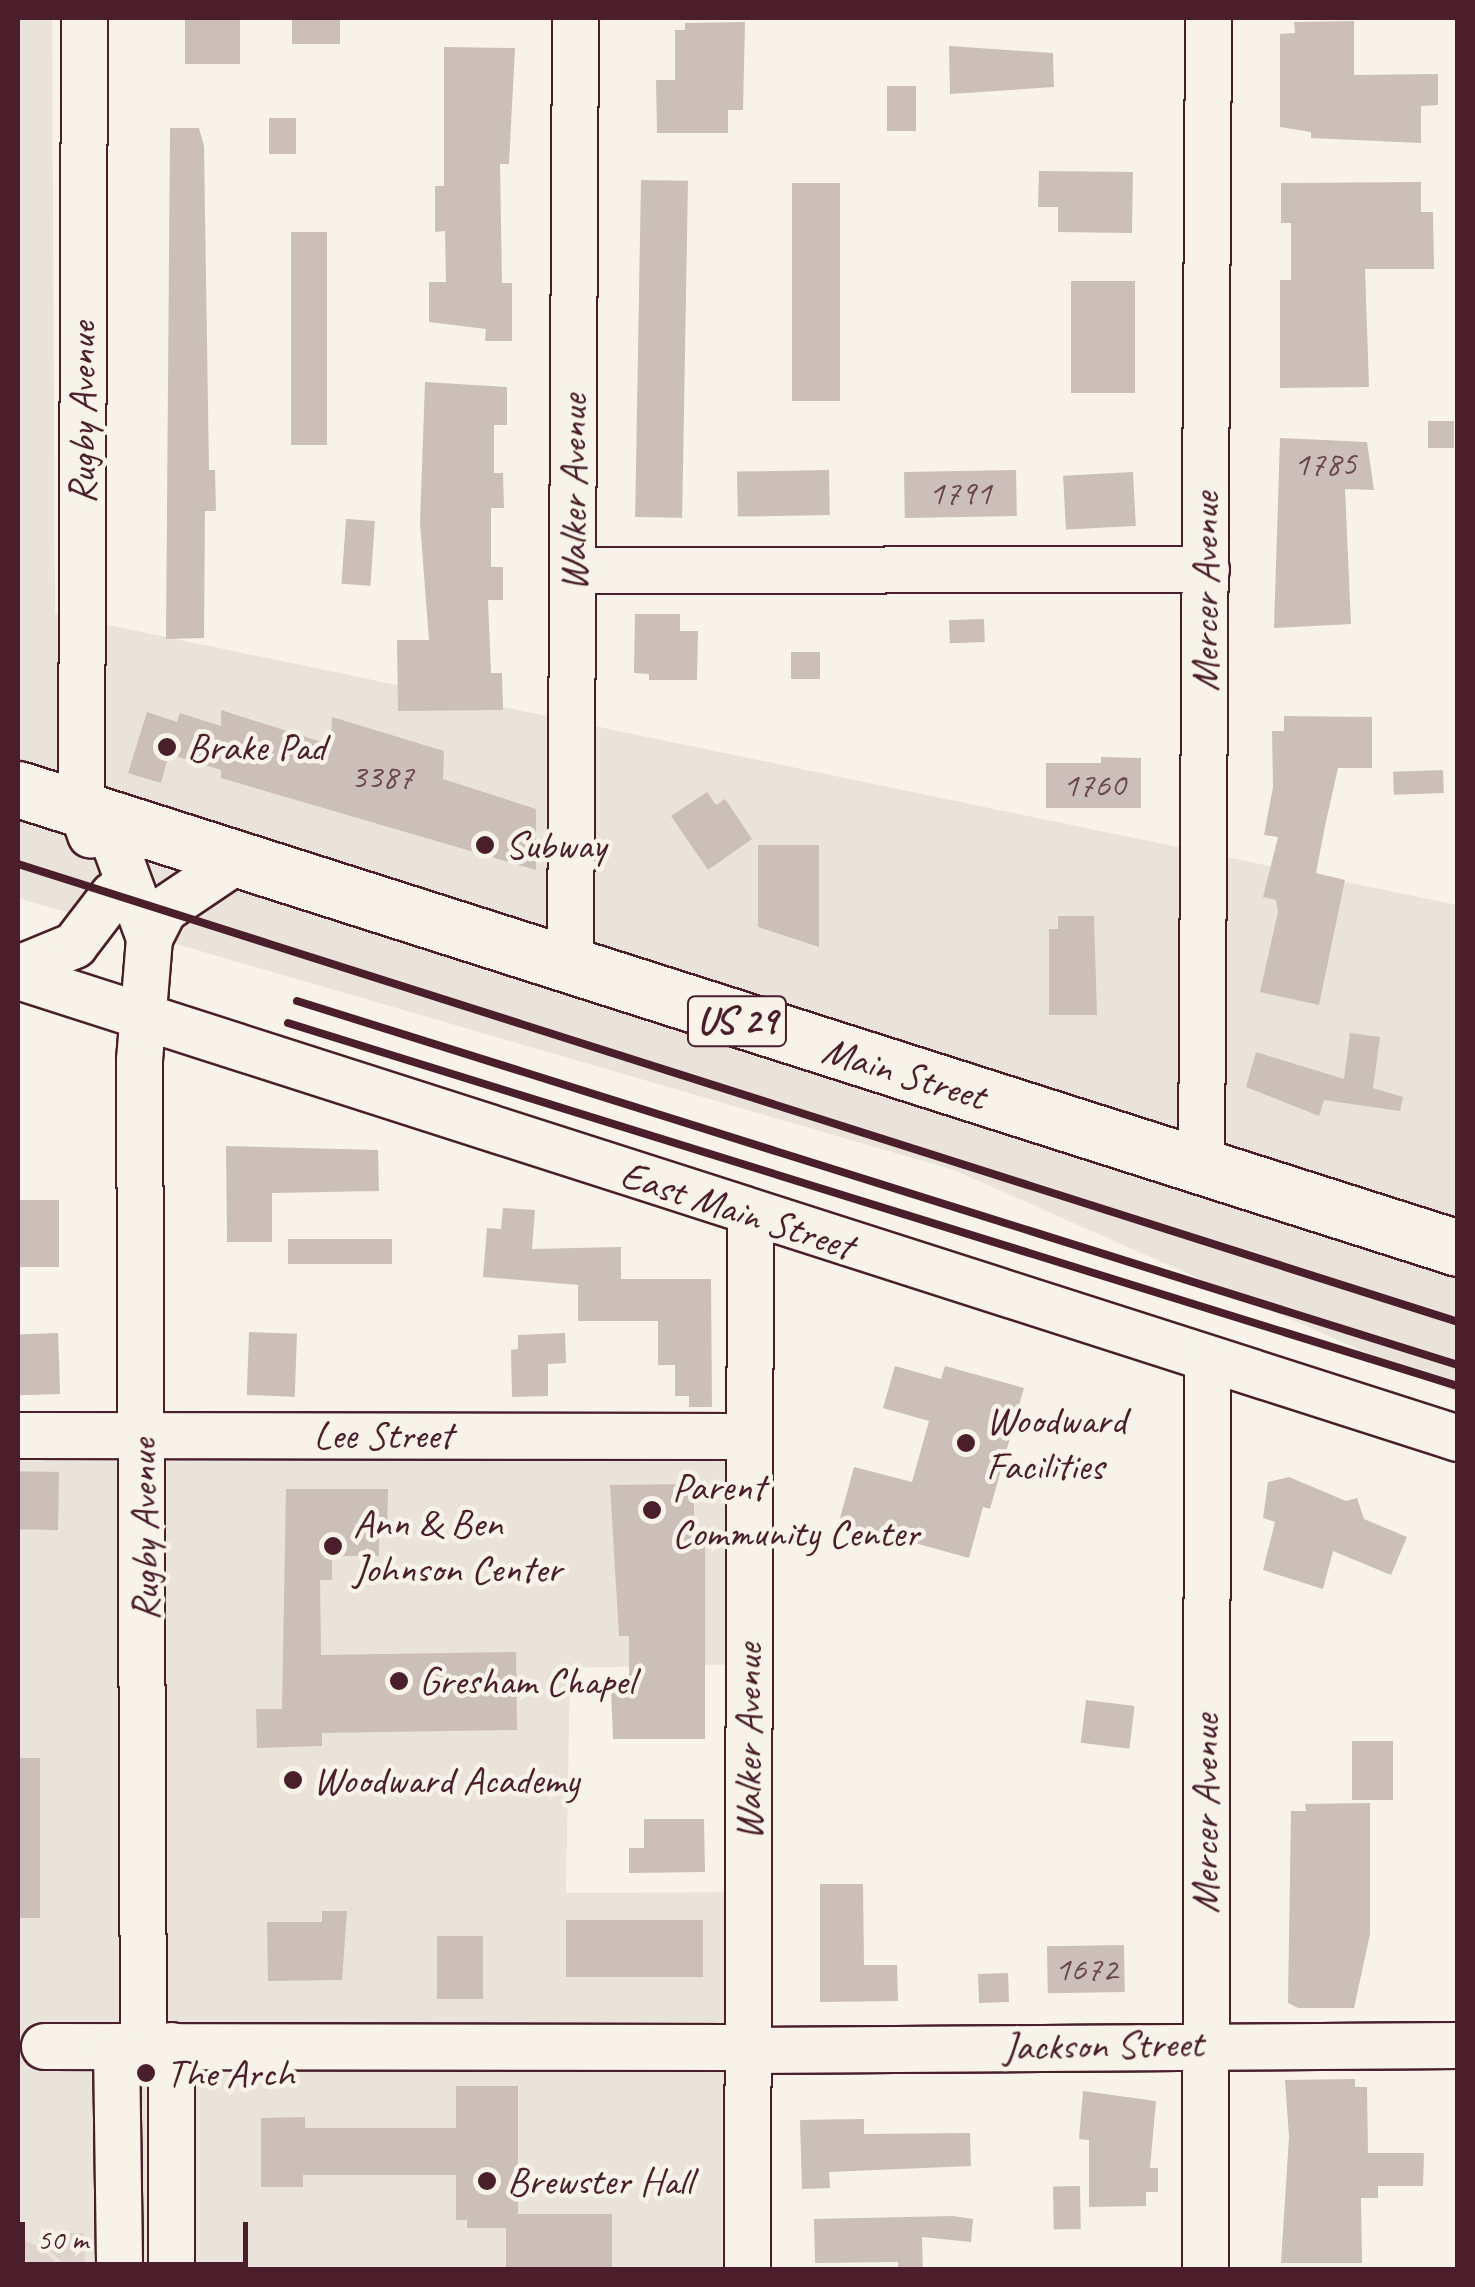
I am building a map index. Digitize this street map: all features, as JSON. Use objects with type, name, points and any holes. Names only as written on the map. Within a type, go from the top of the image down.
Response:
[{"type":"main road","name":"Main Street","points":[[18,789],[1458,1248]]},
{"type":"street","name":"Rugby Avenue","points":[[84,18],[81,808],[112,894],[124,984],[144,1015]]},
{"type":"street","name":"Walker Avenue","points":[[570,968],[575,18]]},
{"type":"street","name":"Mercer Avenue","points":[[1201,1167],[1208,18]]},
{"type":"street","points":[[572,570],[1206,569]]},
{"type":"street","name":"Rugby Avenue","points":[[81,808],[118,852],[148,938],[139,1060],[143,2045]]},
{"type":"street","points":[[148,938],[175,900],[238,858]]},
{"type":"street","points":[[18,968],[74,945],[112,894]]},
{"type":"street","name":"East Main Street","points":[[18,976],[750,1215],[1458,1438]]},
{"type":"street","name":"Walker Avenue","points":[[747,2270],[742,2049],[750,1215]]},
{"type":"street","name":"Mercer Avenue","points":[[1205,2270],[1207,1359]]},
{"type":"street","name":"Lee Street","points":[[18,1435],[749,1436]]},
{"type":"street","points":[[118,2270],[143,2045]]},
{"type":"street","points":[[143,2045],[172,2270]]},
{"type":"street","name":"Jackson Street","points":[[44,2046],[742,2049],[1458,2045]]},
{"type":"shaded area","points":[[18,18],[52,18],[55,614],[1457,905],[1457,1393],[954,1170],[18,898]]},
{"type":"shaded area","name":"Woodward Academy","points":[[18,1435],[749,1436],[749,1664],[570,1668],[566,1893],[748,1892],[747,2269],[18,2269]]},
{"type":"shaded area","points":[[44,2233],[84,2233],[85,2269],[69,2269],[44,2245]]},
{"type":"shaded area","points":[[18,2237],[42,2249],[63,2269],[38,2269],[18,2254],[23,2245],[18,2251]]},
{"type":"building","points":[[185,18],[240,18],[240,64],[185,64]]},
{"type":"building","points":[[292,18],[340,18],[340,44],[292,44]]},
{"type":"building","points":[[1354,21],[1354,75],[1438,74],[1438,105],[1421,106],[1421,143],[1311,138],[1311,132],[1280,127],[1280,34],[1295,33],[1294,22]]},
{"type":"building","points":[[745,22],[743,110],[728,110],[728,133],[657,133],[656,80],[675,80],[675,30],[685,30],[685,23]]},
{"type":"building","points":[[949,46],[1053,53],[1054,87],[950,94]]},
{"type":"building","points":[[444,47],[515,48],[509,164],[500,164],[502,283],[512,283],[512,341],[485,341],[486,329],[429,322],[429,282],[446,282],[445,231],[435,232],[435,186],[444,186]]},
{"type":"building","points":[[887,86],[916,86],[916,131],[887,131]]},
{"type":"building","points":[[269,118],[296,118],[296,154],[269,154]]},
{"type":"building","points":[[170,128],[199,128],[204,146],[209,470],[215,470],[216,511],[205,511],[204,638],[166,639]]},
{"type":"building","points":[[1039,171],[1133,172],[1132,233],[1058,232],[1058,207],[1038,207]]},
{"type":"building","points":[[641,180],[688,181],[682,518],[635,517]]},
{"type":"building","points":[[1421,182],[1421,212],[1433,212],[1434,269],[1365,269],[1369,387],[1280,388],[1280,280],[1291,280],[1291,223],[1281,223],[1281,183]]},
{"type":"building","points":[[792,183],[840,183],[840,401],[792,401]]},
{"type":"building","points":[[291,232],[327,232],[327,445],[291,445]]},
{"type":"building","points":[[1071,281],[1135,281],[1135,393],[1071,393]]},
{"type":"building","points":[[425,382],[507,387],[507,425],[494,425],[494,473],[503,473],[504,508],[491,508],[491,567],[503,567],[503,600],[488,600],[491,673],[502,673],[503,710],[398,711],[397,640],[429,640],[420,523]]},
{"type":"building","points":[[1428,421],[1454,421],[1454,448],[1428,448]]},
{"type":"building","points":[[1280,438],[1367,442],[1374,490],[1345,489],[1351,624],[1274,628]]},
{"type":"building","points":[[829,470],[830,515],[738,517],[737,472]]},
{"type":"building","points":[[1016,470],[1017,516],[905,518],[904,472]]},
{"type":"building","points":[[1133,472],[1136,526],[1066,530],[1063,476]]},
{"type":"building","points":[[346,519],[375,521],[370,586],[341,584]]},
{"type":"building","points":[[635,614],[680,614],[680,631],[698,631],[697,680],[649,680],[649,674],[634,673]]},
{"type":"building","points":[[984,619],[985,642],[950,643],[949,620]]},
{"type":"building","points":[[791,652],[820,652],[820,679],[791,679]]},
{"type":"building","points":[[221,710],[331,745],[332,717],[444,751],[443,779],[536,809],[536,870],[221,778],[221,770],[169,754],[161,783],[128,773],[147,712],[177,722],[180,713],[221,726]]},
{"type":"building","points":[[1284,716],[1372,717],[1372,768],[1338,768],[1316,873],[1345,880],[1319,1005],[1260,992],[1278,912],[1276,900],[1263,897],[1278,837],[1264,835],[1273,787],[1272,731],[1284,731]]},
{"type":"building","points":[[1101,757],[1141,758],[1141,808],[1046,808],[1046,763],[1101,763]]},
{"type":"building","points":[[1443,770],[1444,793],[1394,795],[1393,772]]},
{"type":"building","points":[[707,792],[716,805],[725,799],[752,839],[708,870],[671,816]]},
{"type":"building","points":[[758,845],[819,845],[819,947],[758,927]]},
{"type":"building","points":[[1058,916],[1094,916],[1097,1015],[1049,1015],[1049,929],[1058,929]]},
{"type":"building","points":[[1350,1033],[1380,1037],[1373,1088],[1403,1097],[1400,1111],[1324,1100],[1319,1116],[1246,1087],[1256,1052],[1344,1079]]},
{"type":"building","points":[[226,1146],[378,1150],[379,1191],[272,1193],[272,1242],[227,1242]]},
{"type":"building","points":[[18,1200],[59,1200],[59,1267],[18,1267]]},
{"type":"building","points":[[503,1208],[535,1210],[532,1249],[621,1247],[621,1279],[711,1279],[712,1407],[689,1407],[689,1396],[675,1396],[675,1365],[658,1365],[658,1321],[578,1321],[578,1285],[483,1277],[487,1228],[501,1229]]},
{"type":"building","points":[[288,1239],[392,1239],[392,1264],[288,1264]]},
{"type":"building","points":[[249,1332],[297,1334],[295,1397],[247,1395]]},
{"type":"building","points":[[58,1333],[60,1394],[20,1395],[18,1334]]},
{"type":"building","points":[[565,1333],[566,1363],[548,1364],[548,1396],[512,1397],[511,1350],[518,1349],[518,1335]]},
{"type":"building","name":"Woodward Facilities","points":[[895,1366],[941,1379],[945,1366],[1024,1388],[990,1509],[983,1507],[969,1558],[839,1522],[854,1467],[912,1482],[929,1421],[883,1408]]},
{"type":"building","points":[[18,1471],[59,1472],[58,1530],[18,1529]]},
{"type":"building","points":[[1289,1477],[1346,1501],[1357,1498],[1364,1519],[1407,1537],[1391,1575],[1333,1551],[1323,1589],[1263,1570],[1275,1522],[1263,1518],[1268,1482]]},
{"type":"building","points":[[694,1484],[694,1546],[705,1546],[705,1739],[613,1739],[611,1689],[629,1689],[629,1636],[619,1636],[610,1485]]},
{"type":"building","name":"Gresham Chapel","points":[[286,1489],[388,1489],[387,1535],[379,1535],[379,1556],[332,1556],[332,1580],[320,1580],[321,1655],[516,1652],[517,1730],[322,1733],[322,1746],[257,1748],[256,1709],[282,1709]]},
{"type":"building","points":[[1086,1700],[1135,1706],[1129,1749],[1081,1743]]},
{"type":"building","points":[[1352,1741],[1393,1741],[1393,1800],[1352,1800]]},
{"type":"building","points":[[18,1758],[40,1758],[40,1918],[18,1918]]},
{"type":"building","points":[[1370,1803],[1370,1934],[1354,2008],[1298,2008],[1288,2003],[1291,1811],[1306,1811],[1305,1804]]},
{"type":"building","points":[[644,1819],[704,1819],[705,1872],[629,1873],[629,1848],[644,1848]]},
{"type":"building","points":[[820,1884],[863,1884],[864,1965],[897,1965],[898,2001],[820,2002]]},
{"type":"building","points":[[322,1911],[347,1911],[342,1980],[268,1981],[267,1922],[322,1922]]},
{"type":"building","points":[[566,1920],[703,1920],[703,1977],[566,1977]]},
{"type":"building","points":[[437,1936],[483,1936],[483,1999],[437,1999]]},
{"type":"building","points":[[1124,1945],[1125,1992],[1048,1993],[1047,1946]]},
{"type":"building","points":[[1008,1973],[1009,2002],[979,2003],[978,1974]]},
{"type":"building","points":[[1355,2079],[1355,2087],[1367,2087],[1368,2153],[1424,2153],[1423,2186],[1378,2186],[1378,2198],[1361,2198],[1362,2263],[1281,2263],[1289,2137],[1285,2080]]},
{"type":"building","name":"Brewster Hall","points":[[456,2086],[518,2086],[518,2214],[612,2214],[612,2270],[506,2270],[506,2228],[467,2228],[467,2220],[456,2220],[456,2175],[303,2175],[303,2187],[261,2187],[261,2118],[305,2117],[305,2128],[456,2128]]},
{"type":"building","points":[[1083,2091],[1156,2101],[1150,2168],[1158,2168],[1158,2192],[1146,2192],[1146,2206],[1089,2207],[1089,2140],[1079,2139]]},
{"type":"building","points":[[864,2119],[864,2134],[970,2133],[971,2166],[829,2172],[830,2188],[802,2189],[800,2120]]},
{"type":"building","points":[[1053,2186],[1080,2186],[1081,2229],[1054,2229]]},
{"type":"building","points":[[814,2219],[973,2219],[971,2242],[922,2237],[923,2270],[898,2270],[898,2262],[815,2263]]},
{"type":"railway","points":[[18,864],[1458,1322]]},
{"type":"railway","points":[[297,1001],[1458,1365]]},
{"type":"railway","points":[[288,1023],[1458,1386]]},
{"type":"place","name":"Brake Pad","points":[[167,747]]},
{"type":"place","name":"Subway","points":[[485,845]]},
{"type":"place","name":"Woodward Facilities","points":[[966,1443]]},
{"type":"place","name":"Parent Community Center","points":[[652,1510]]},
{"type":"place","name":"Ann & Ben Johnson Center","points":[[333,1546]]},
{"type":"place","name":"Gresham Chapel","points":[[399,1681]]},
{"type":"place","name":"Woodward Academy","points":[[293,1780]]},
{"type":"place","name":"The Arch","points":[[146,2073]]},
{"type":"place","name":"Brewster Hall","points":[[487,2181]]}]
